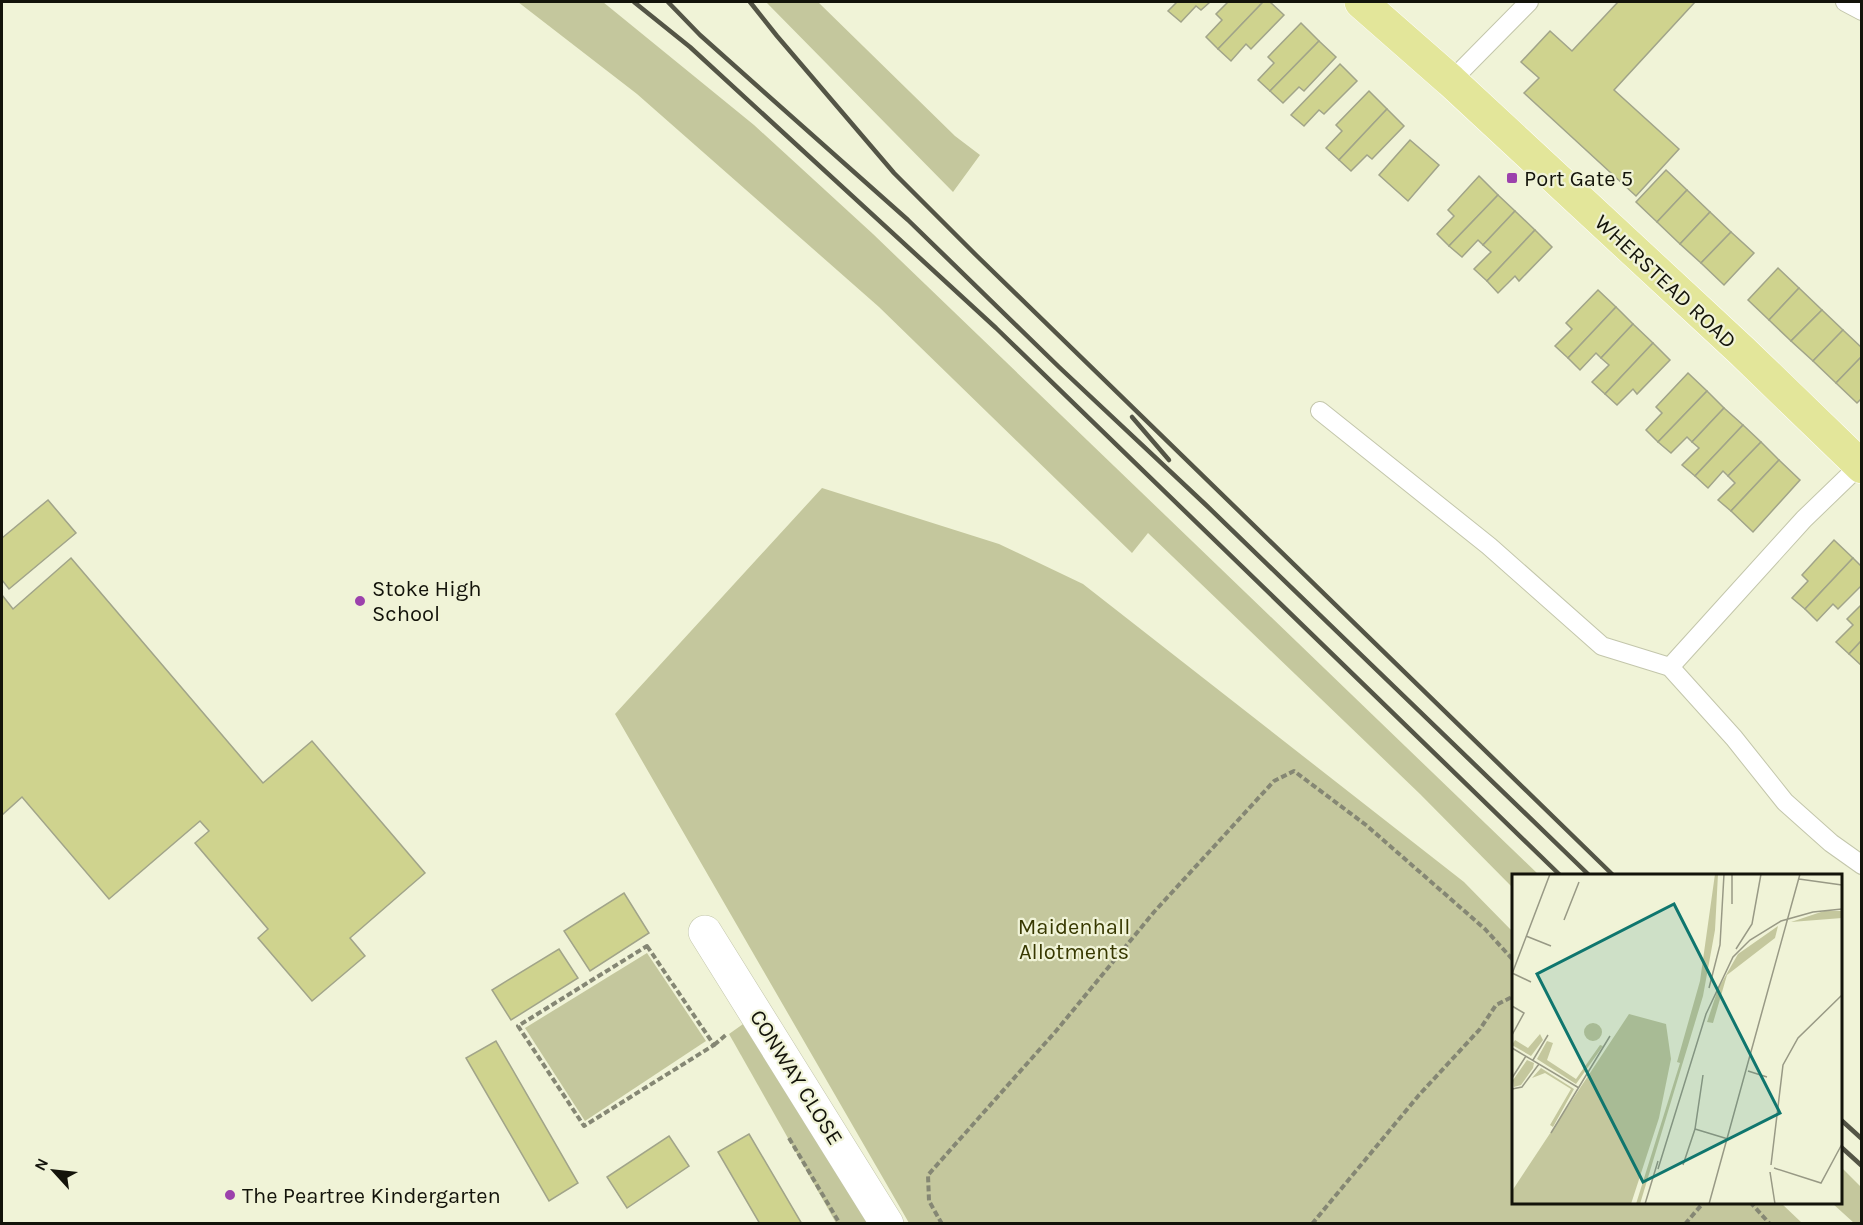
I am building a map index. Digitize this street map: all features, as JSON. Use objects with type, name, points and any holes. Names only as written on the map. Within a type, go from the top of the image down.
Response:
[{"type":"main road","name":"WHERSTEAD ROAD","points":[[1361,2],[1451,81],[1742,351],[1861,466]]},
{"type":"street","name":"CONWAY CLOSE","points":[[705,932],[769,1031],[887,1224]]},
{"type":"lane","points":[[1451,81],[1529,2]]},
{"type":"lane","points":[[1845,2],[1862,11]]},
{"type":"lane","points":[[1320,411],[1489,546],[1602,646],[1671,667],[1734,738],[1785,802],[1831,843],[1862,865]]},
{"type":"lane","points":[[1671,667],[1804,519],[1861,466]]},
{"type":"path","points":[[942,1224],[929,1201],[928,1175],[1056,1031],[1154,912],[1274,781],[1294,771],[1366,825],[1485,929],[1512,959]]},
{"type":"path","points":[[714,1045],[647,946],[518,1026],[584,1126],[714,1045],[727,1034],[733,1044]]},
{"type":"path","points":[[1312,1224],[1419,1095],[1480,1029],[1496,1005],[1512,997]]},
{"type":"path","points":[[787,1134],[840,1224]]},
{"type":"path","points":[[1684,1224],[1703,1204]]},
{"type":"path","points":[[1751,1204],[1770,1224]]},
{"type":"green space","points":[[518,2],[603,2],[754,125],[873,234],[1538,874],[1512,874],[1512,887],[1420,794],[1148,533],[1132,553],[879,307],[637,94]]},
{"type":"green space","points":[[766,2],[818,2],[955,136],[980,155],[953,192]]},
{"type":"green space","name":"Maidenhall Allotments","points":[[822,488],[999,544],[1083,584],[1464,882],[1512,931],[1512,1204],[1782,1204],[1802,1223],[909,1223],[615,714]]},
{"type":"green space","points":[[647,953],[706,1041],[585,1121],[525,1028]]},
{"type":"green space","points":[[753,1017],[879,1223],[836,1223],[729,1034]]},
{"type":"green space","points":[[1842,1168],[1861,1187],[1861,1223],[1854,1223],[1833,1204],[1842,1204]]},
{"type":"building","points":[[1177,2],[1210,2],[1201,10],[1196,6],[1181,22],[1168,11]]},
{"type":"building","points":[[1228,2],[1263,2],[1218,49],[1206,37],[1222,20],[1216,14]]},
{"type":"building","points":[[1263,2],[1270,2],[1284,15],[1251,49],[1246,44],[1231,61],[1218,49]]},
{"type":"building","points":[[1618,2],[1695,2],[1614,90],[1679,149],[1636,196],[1524,93],[1539,78],[1521,62],[1550,31],[1572,51]]},
{"type":"building","points":[[1301,23],[1319,41],[1270,91],[1258,80],[1274,63],[1268,57]]},
{"type":"building","points":[[1319,41],[1336,57],[1304,91],[1299,87],[1283,103],[1270,91]]},
{"type":"building","points":[[1340,64],[1357,81],[1324,114],[1319,110],[1304,126],[1291,115]]},
{"type":"building","points":[[1369,91],[1387,109],[1339,160],[1326,148],[1342,131],[1336,125]]},
{"type":"building","points":[[1387,109],[1404,126],[1372,159],[1367,155],[1351,171],[1339,160]]},
{"type":"building","points":[[1410,140],[1439,165],[1408,201],[1379,175]]},
{"type":"building","points":[[1666,170],[1687,190],[1657,222],[1636,202]]},
{"type":"building","points":[[1479,176],[1498,195],[1449,246],[1437,234],[1454,216],[1448,210]]},
{"type":"building","points":[[1687,190],[1710,212],[1680,244],[1657,222]]},
{"type":"building","points":[[1498,195],[1515,211],[1483,245],[1478,240],[1462,257],[1449,246]]},
{"type":"building","points":[[1515,211],[1535,230],[1487,281],[1474,269],[1491,252],[1483,245]]},
{"type":"building","points":[[1710,212],[1731,232],[1701,263],[1680,244]]},
{"type":"building","points":[[1535,230],[1552,247],[1519,281],[1515,276],[1498,293],[1487,281]]},
{"type":"building","points":[[1731,232],[1754,253],[1724,285],[1701,263]]},
{"type":"building","points":[[1778,268],[1799,288],[1769,320],[1748,300]]},
{"type":"building","points":[[1799,288],[1822,310],[1791,341],[1769,320]]},
{"type":"building","points":[[1598,290],[1616,307],[1568,358],[1555,346],[1572,329],[1566,323]]},
{"type":"building","points":[[1616,307],[1633,324],[1601,358],[1596,353],[1580,370],[1568,358]]},
{"type":"building","points":[[1822,310],[1843,330],[1813,361],[1791,341]]},
{"type":"building","points":[[1633,324],[1653,343],[1605,394],[1592,382],[1609,365],[1601,358]]},
{"type":"building","points":[[1843,330],[1862,348],[1862,356],[1836,383],[1813,361]]},
{"type":"building","points":[[1653,343],[1670,360],[1637,394],[1633,389],[1617,405],[1605,394]]},
{"type":"building","points":[[1862,356],[1862,398],[1857,403],[1836,383]]},
{"type":"building","points":[[1688,373],[1707,391],[1658,442],[1646,430],[1662,413],[1656,407]]},
{"type":"building","points":[[1707,391],[1724,408],[1692,442],[1687,437],[1671,453],[1658,442]]},
{"type":"building","points":[[1724,408],[1743,425],[1695,476],[1682,465],[1699,448],[1692,442]]},
{"type":"building","points":[[1743,425],[1761,442],[1728,476],[1723,471],[1708,488],[1695,476]]},
{"type":"building","points":[[1761,442],[1779,460],[1731,511],[1718,500],[1735,483],[1728,476]]},
{"type":"building","points":[[1779,460],[1800,480],[1753,532],[1731,511]]},
{"type":"building","points":[[48,500],[76,533],[9,589],[2,580],[2,538]]},
{"type":"building","points":[[1834,540],[1853,558],[1805,609],[1792,598],[1808,581],[1802,575]]},
{"type":"building","points":[[71,558],[263,783],[312,741],[425,873],[350,938],[365,956],[312,1001],[258,938],[268,929],[195,843],[209,831],[200,821],[109,899],[22,797],[2,815],[2,595],[13,609]]},
{"type":"building","points":[[1853,558],[1862,567],[1862,585],[1838,609],[1833,604],[1817,621],[1805,609]]},
{"type":"building","points":[[1862,604],[1862,640],[1849,654],[1836,642],[1853,625],[1847,619]]},
{"type":"building","points":[[1862,640],[1862,666],[1849,654]]},
{"type":"building","points":[[624,893],[649,933],[590,971],[564,931]]},
{"type":"building","points":[[559,949],[578,978],[511,1020],[492,990]]},
{"type":"building","points":[[496,1041],[578,1183],[549,1201],[466,1058]]},
{"type":"building","points":[[749,1134],[802,1224],[760,1224],[718,1152]]},
{"type":"building","points":[[669,1136],[689,1166],[627,1208],[607,1177]]},
{"type":"railway","points":[[634,2],[690,47],[996,328],[1559,874]]},
{"type":"railway","points":[[668,2],[700,35],[908,220],[1588,874]]},
{"type":"railway","points":[[750,2],[894,173],[1612,874]]},
{"type":"railway","points":[[1132,417],[1169,460]]},
{"type":"railway","points":[[1842,1121],[1862,1139]]},
{"type":"railway","points":[[1842,1148],[1862,1166]]},
{"type":"place","name":"Port Gate 5","points":[[1512,178]]},
{"type":"place","name":"Stoke High School","points":[[360,601]]},
{"type":"place","name":"The Peartree Kindergarten","points":[[230,1195]]}]
